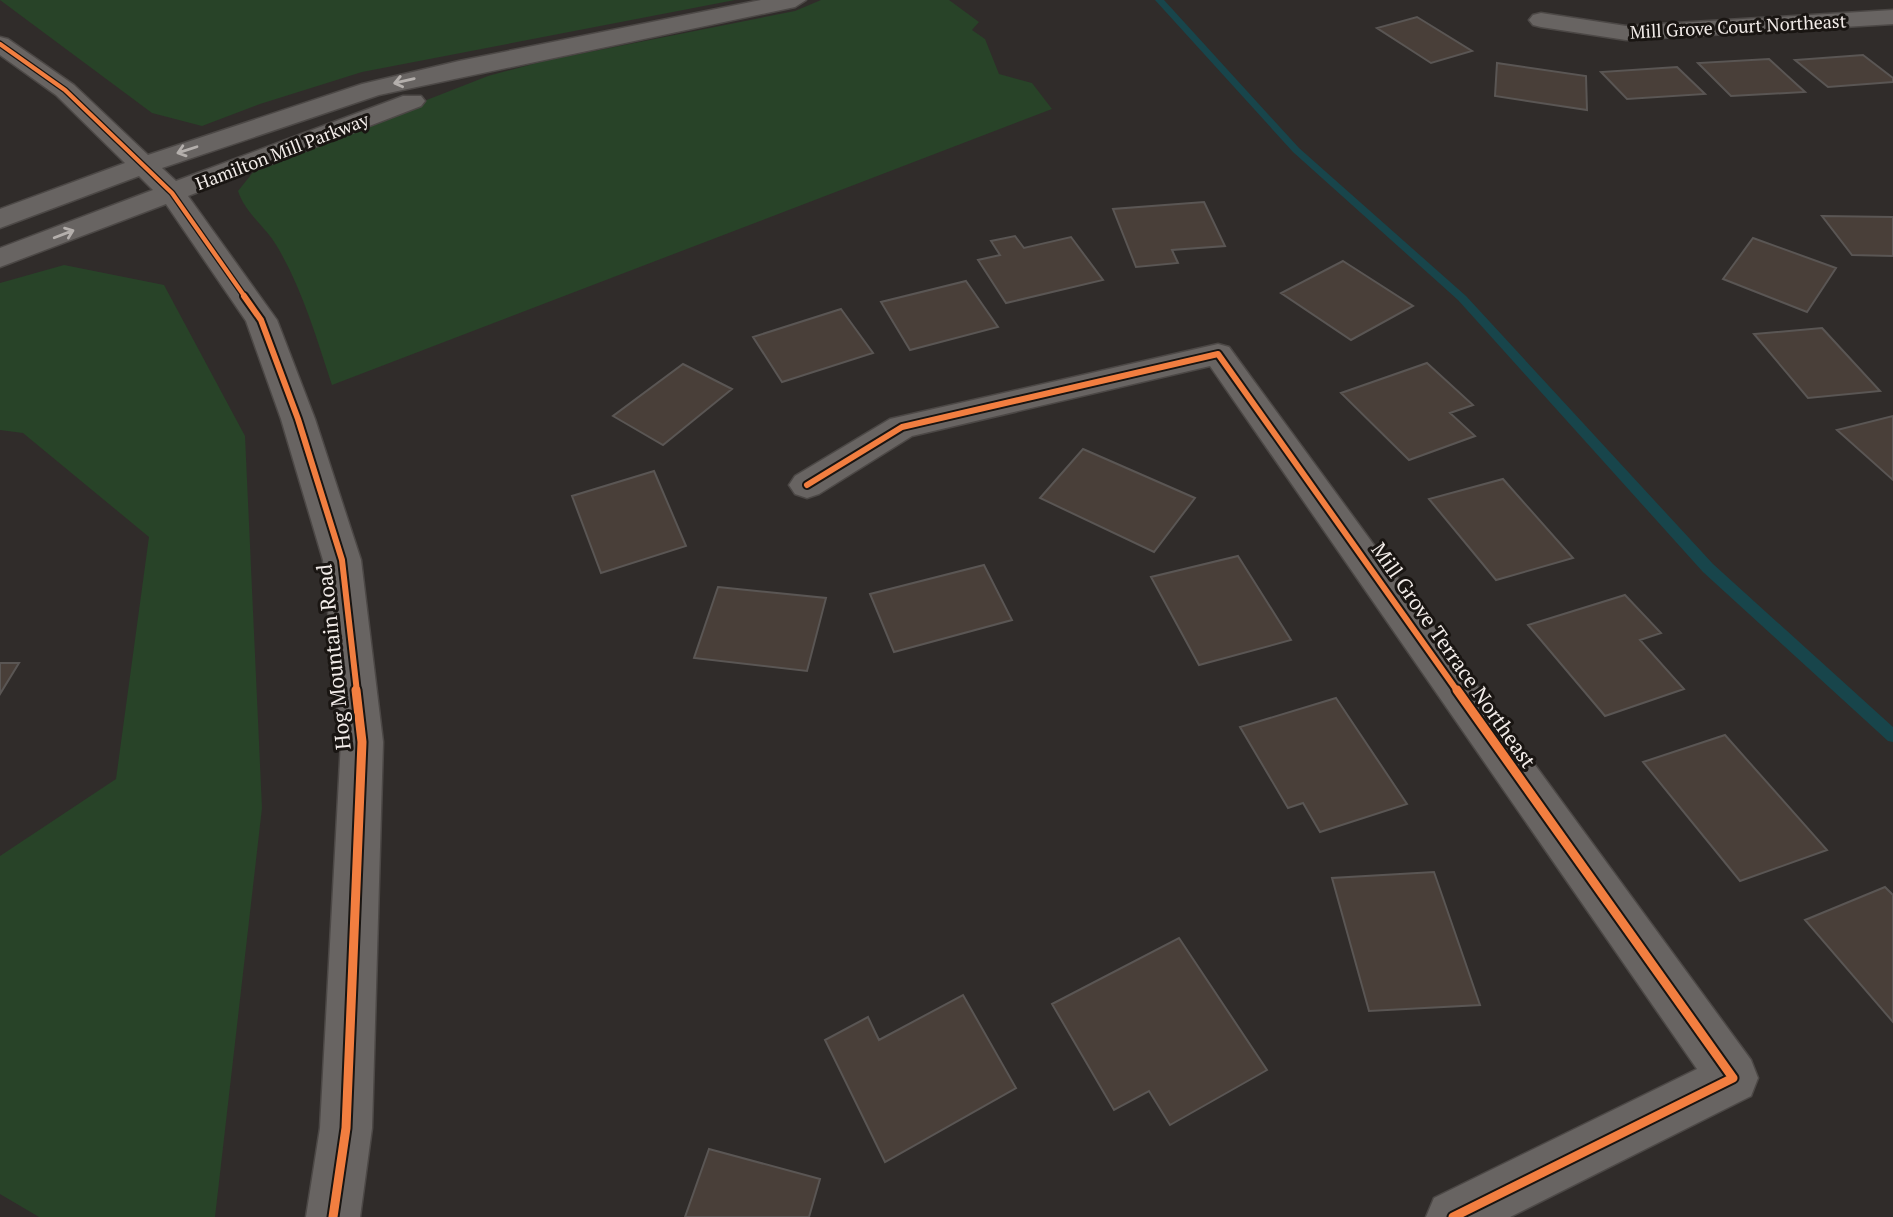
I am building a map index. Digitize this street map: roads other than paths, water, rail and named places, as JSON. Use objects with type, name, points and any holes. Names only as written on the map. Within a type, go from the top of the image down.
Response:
[{"type":"street","name":"Hamilton Mill Parkway","points":[[0,219],[144,165],[371,89],[459,68],[795,0]]},
{"type":"street","name":"Mill Grove Court Northeast","points":[[1541,20],[1626,33],[1893,17]]},
{"type":"street","name":"Hog Mountain Road","points":[[0,44],[65,90],[172,193],[261,320],[298,419],[342,560],[362,742],[346,1128],[333,1217]]},
{"type":"street","name":"Hamilton Mill Parkway","points":[[0,258],[460,82],[567,48]]},
{"type":"street","name":"Mill Grove Terrace Northeast","points":[[807,485],[902,427],[1218,354],[1733,1078],[1453,1217]]},
{"type":"waterway","points":[[1159,0],[1296,150],[1462,298],[1708,568],[1893,736]]}]
